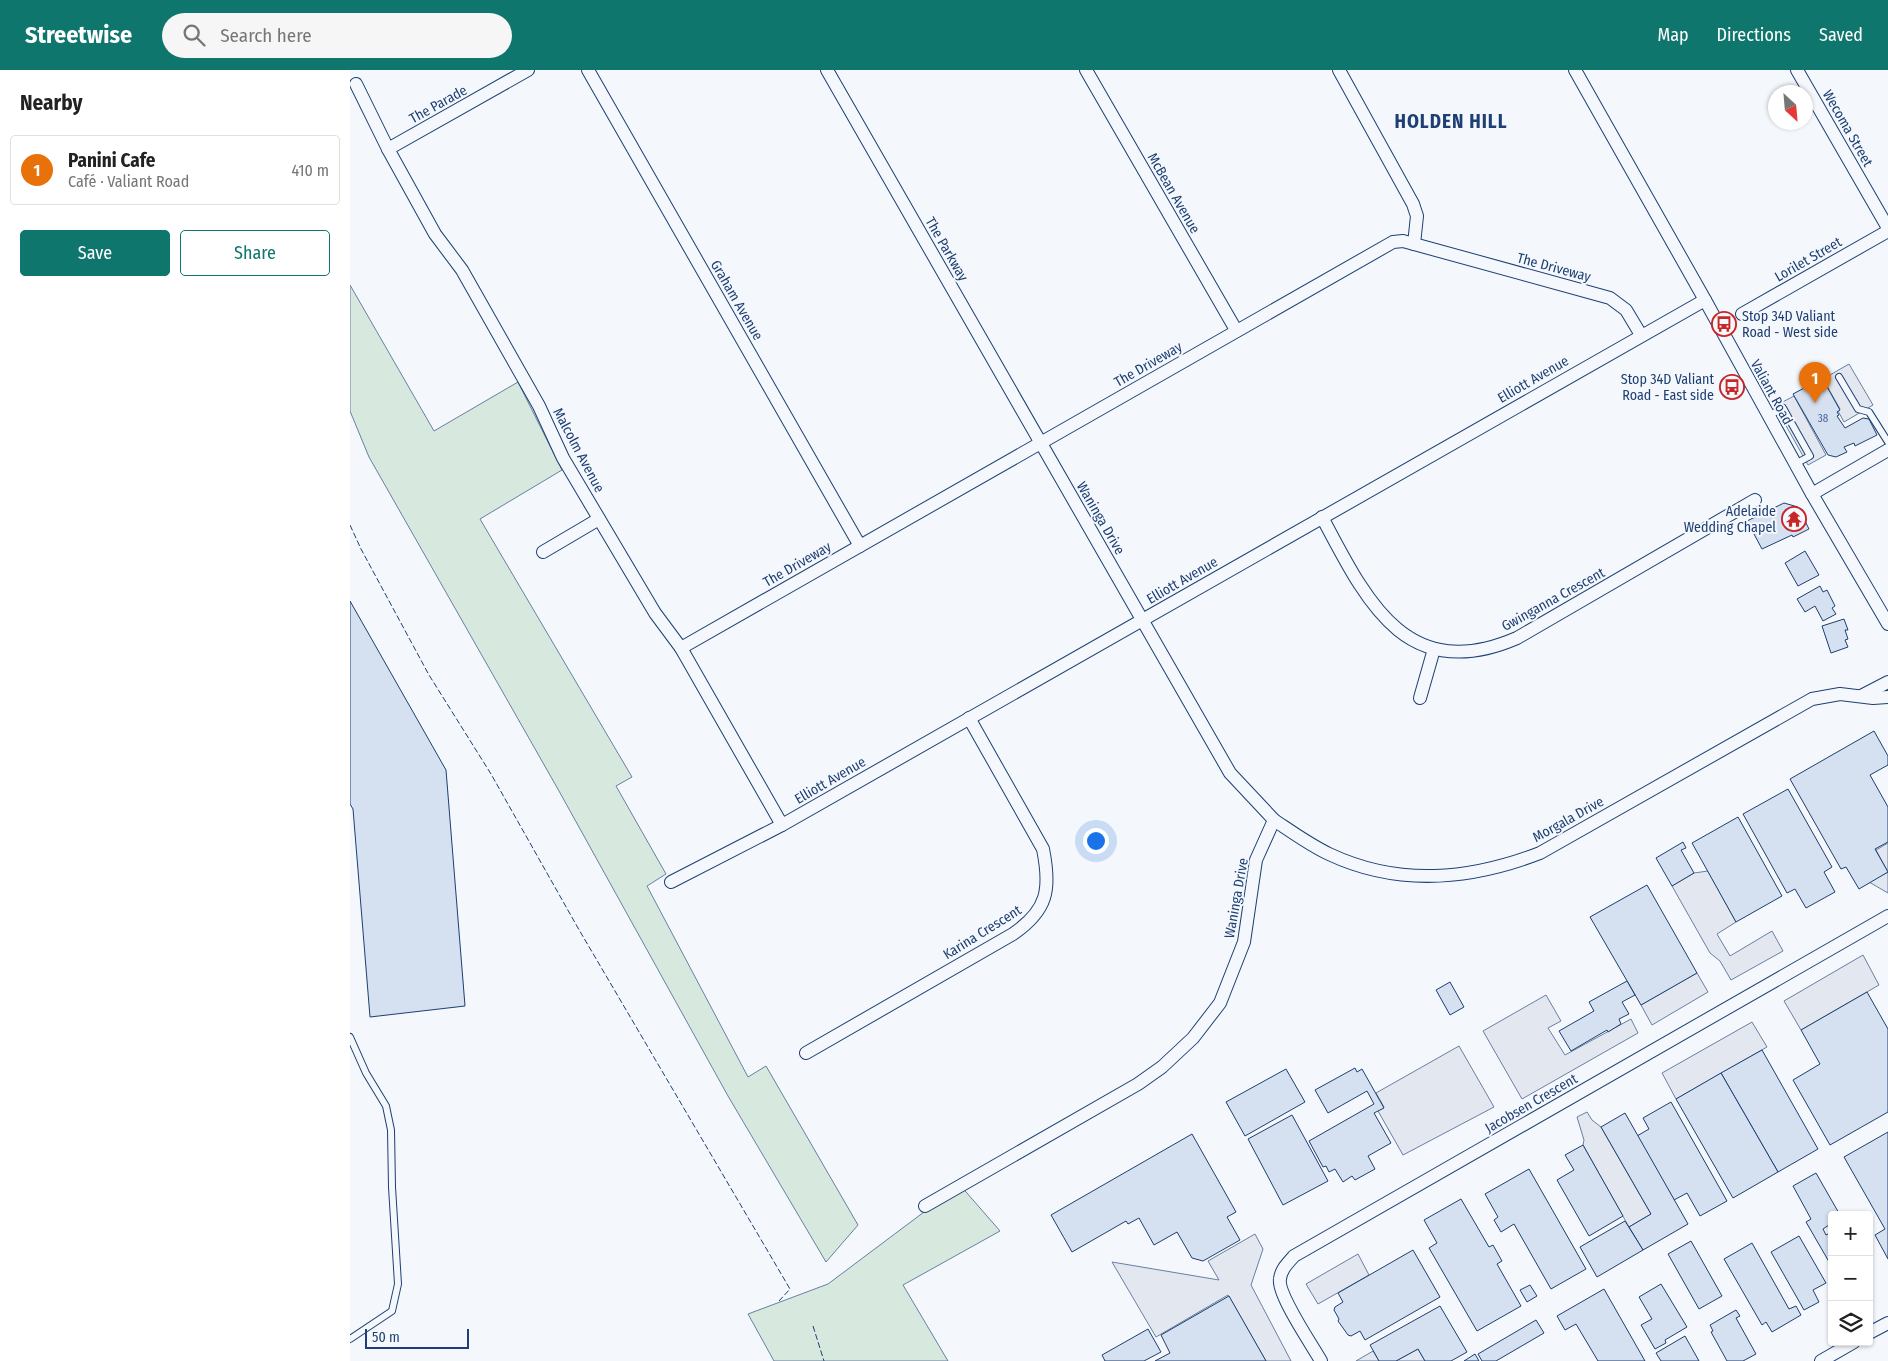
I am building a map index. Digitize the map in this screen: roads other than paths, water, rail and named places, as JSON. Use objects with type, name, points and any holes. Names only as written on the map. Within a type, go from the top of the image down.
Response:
[{"type":"street","name":"The Parade","points":[[388,149],[528,70]]},
{"type":"street","name":"Graham Avenue","points":[[588,70],[860,546]]},
{"type":"street","name":"The Parkway","points":[[827,70],[1041,444]]},
{"type":"street","name":"McBean Avenue","points":[[1086,70],[1236,330]]},
{"type":"street","points":[[1339,70],[1413,204],[1418,216],[1414,244]]},
{"type":"street","name":"Valiant Road","points":[[1574,70],[1705,300],[1795,464],[1888,625]]},
{"type":"street","name":"Wecoma Street","points":[[1797,70],[1888,229]]},
{"type":"street","name":"Malcolm Avenue","points":[[356,84],[388,149],[435,234],[462,270],[539,406],[563,458],[655,613],[681,648],[782,825]]},
{"type":"street","name":"Lorilet Street","points":[[1742,314],[1888,229]]},
{"type":"street","name":"The Driveway","points":[[681,648],[1393,242],[1403,241],[1610,298],[1626,310],[1640,335]]},
{"type":"street","name":"Elliott Avenue","points":[[671,882],[782,825],[1640,335],[1705,300]]},
{"type":"street","name":"Waninga Drive","points":[[925,1206],[1138,1084],[1162,1068],[1193,1038],[1220,1003],[1233,972],[1244,942],[1256,860],[1274,820],[1230,773],[1041,444]]},
{"type":"street","points":[[1812,494],[1888,450]]},
{"type":"street","name":"Gwinganna Crescent","points":[[1322,517],[1365,595],[1396,629],[1410,639],[1434,649],[1474,651],[1517,638],[1755,500]]},
{"type":"street","points":[[543,552],[599,519]]},
{"type":"street","points":[[1420,698],[1434,649]]},
{"type":"street","points":[[1861,696],[1888,682]]},
{"type":"street","name":"Morgala Drive","points":[[1274,820],[1330,854],[1353,863],[1380,870],[1423,876],[1447,876],[1491,870],[1540,852],[1812,699],[1840,694],[1873,698],[1888,697]]},
{"type":"street","name":"Karina Crescent","points":[[806,1053],[1013,934],[1027,924],[1036,914],[1043,900],[1047,883],[1043,849],[969,718]]},
{"type":"street","name":"Jacobsen Crescent","points":[[1321,1361],[1282,1294],[1279,1281],[1282,1271],[1294,1256],[1888,916]]},
{"type":"street","points":[[1873,1331],[1888,1323]]},
{"type":"street","points":[[1821,1361],[1847,1346]]},
{"type":"lane","points":[[1839,377],[1858,409],[1869,412],[1888,442]]},
{"type":"lane","points":[[350,1037],[366,1073],[386,1106],[391,1130],[392,1187],[398,1284],[392,1311],[350,1339]]},
{"type":"place","name":"Stop 34D Valiant Road - West side","points":[[1724,324]]},
{"type":"place","name":"Stop 34D Valiant Road - East side","points":[[1732,387]]},
{"type":"place","name":"Panini Cafe","points":[[1815,403]]},
{"type":"place","name":"Adelaide Wedding Chapel","points":[[1794,519]]},
{"type":"district","name":"HOLDEN HILL","points":[[1451,121]]}]
